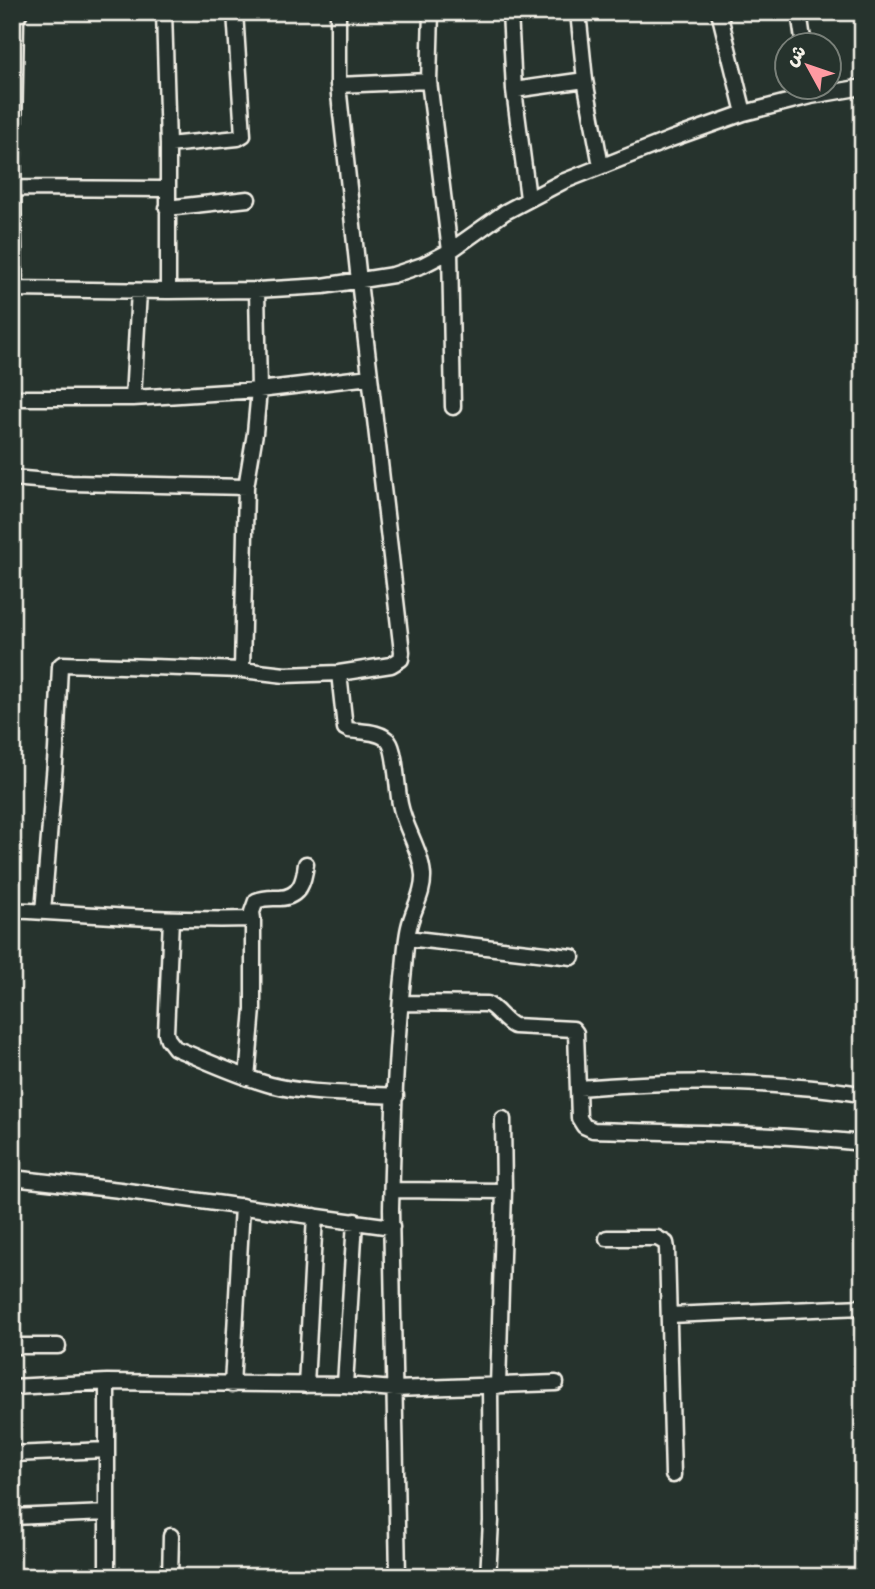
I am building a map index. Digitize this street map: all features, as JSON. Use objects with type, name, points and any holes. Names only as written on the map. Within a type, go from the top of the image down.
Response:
[{"type":"street","points":[[20,12],[16,20],[12,188],[14,289],[257,290],[323,286],[393,275],[423,265],[450,251],[478,229],[528,198],[562,181],[671,139],[779,102]]},
{"type":"street","points":[[164,12],[168,291]]},
{"type":"street","points":[[168,145],[238,138],[243,135],[235,12]]},
{"type":"street","points":[[43,912],[61,665],[242,670],[285,675],[340,673],[391,665],[401,659],[338,85],[338,12]]},
{"type":"street","points":[[431,12],[429,81],[450,251],[453,407]]},
{"type":"street","points":[[510,12],[514,90],[528,198]]},
{"type":"street","points":[[578,12],[585,80],[601,166]]},
{"type":"street","points":[[719,12],[744,113]]},
{"type":"street","points":[[799,12],[802,32]]},
{"type":"street","points":[[514,90],[585,80]]},
{"type":"street","points":[[338,85],[429,81]]},
{"type":"street","points":[[844,89],[863,87]]},
{"type":"street","points":[[12,188],[167,189]]},
{"type":"street","points":[[167,208],[248,199]]},
{"type":"street","points":[[242,670],[246,487],[259,390],[257,290]]},
{"type":"street","points":[[133,398],[139,291]]},
{"type":"street","points":[[12,398],[133,398],[259,390],[370,377]]},
{"type":"street","points":[[12,478],[71,483],[246,487]]},
{"type":"street","points":[[340,673],[345,728],[384,736],[391,744],[400,805],[423,872],[421,893],[407,937],[397,1059],[392,1190],[398,1577]]},
{"type":"street","points":[[247,1078],[253,1009],[253,906],[256,901],[270,897],[286,897],[297,890],[304,881],[306,864]]},
{"type":"street","points":[[12,910],[171,919],[253,919]]},
{"type":"street","points":[[171,919],[166,1032],[168,1040],[175,1048],[247,1078],[272,1085],[396,1096]]},
{"type":"street","points":[[407,937],[572,957]]},
{"type":"street","points":[[401,1003],[487,1004],[514,1026],[572,1028],[576,1033],[579,1118],[584,1126],[593,1130],[733,1133],[863,1143]]},
{"type":"street","points":[[579,1088],[720,1082],[845,1090],[863,1095]]},
{"type":"street","points":[[488,1577],[504,1191],[503,1119]]},
{"type":"street","points":[[12,1178],[392,1227]]},
{"type":"street","points":[[392,1190],[504,1191]]},
{"type":"street","points":[[232,1385],[242,1206]]},
{"type":"street","points":[[306,1385],[315,1216]]},
{"type":"street","points":[[345,1385],[355,1222]]},
{"type":"street","points":[[607,1238],[657,1238],[666,1243],[673,1475]]},
{"type":"street","points":[[669,1315],[863,1307]]},
{"type":"street","points":[[12,1346],[58,1346]]},
{"type":"street","points":[[12,1387],[107,1382],[345,1385],[394,1389],[556,1383]]},
{"type":"street","points":[[107,1382],[107,1577]]},
{"type":"street","points":[[12,1454],[107,1450]]},
{"type":"street","points":[[12,1517],[107,1514]]},
{"type":"street","points":[[170,1577],[171,1536]]}]
